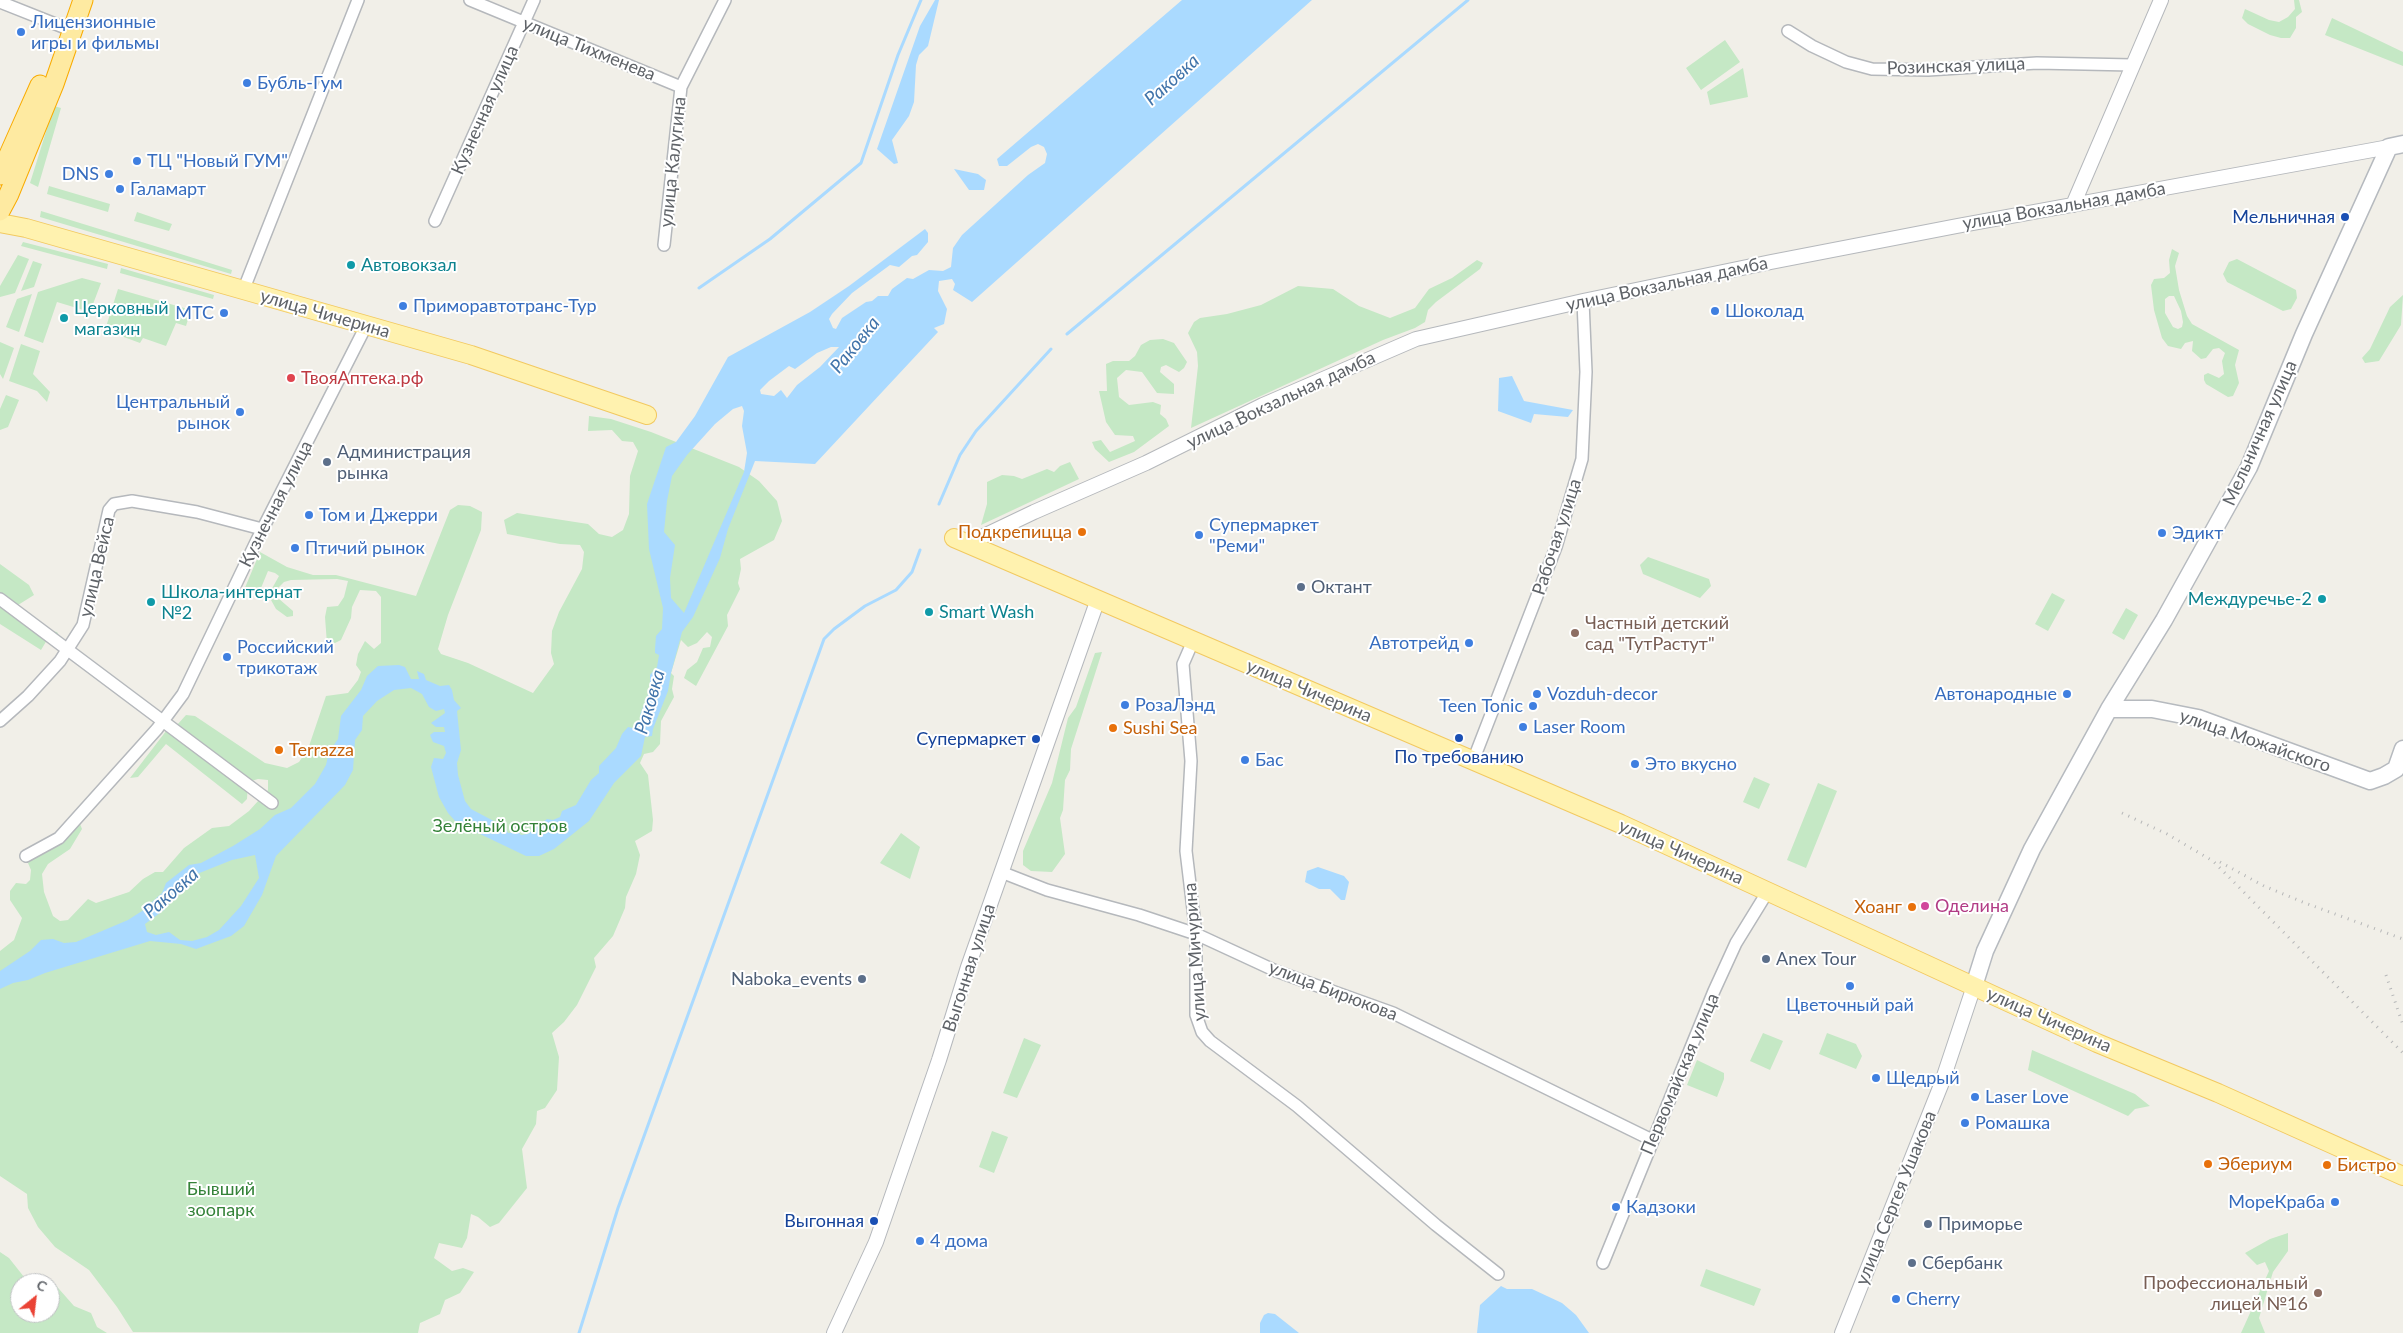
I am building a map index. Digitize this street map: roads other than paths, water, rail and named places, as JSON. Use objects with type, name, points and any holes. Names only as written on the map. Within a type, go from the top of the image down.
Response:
[{"type":"highway","points":[[0,211],[44,110],[69,27],[72,0]]},
{"type":"highway","points":[[0,175],[38,91],[83,0]]},
{"type":"main road","name":"Мельничная улица","points":[[2109,709],[2164,620],[2248,467],[2304,334],[2396,146]]},
{"type":"main road","name":"улица Чичерина","points":[[0,223],[243,290],[471,356],[647,415]]},
{"type":"main road","name":"улица Чичерина","points":[[961,541],[1473,761],[1768,891],[2097,1042],[2403,1176]]},
{"type":"main road","name":"улица Можайского","points":[[2109,709],[2152,709],[2198,718],[2370,781],[2384,776],[2396,768],[2403,749]]},
{"type":"main road","name":"улица Сергея Ушакова","points":[[1974,986],[1985,951],[2014,885],[2109,709]]},
{"type":"street","points":[[243,290],[358,0]]},
{"type":"street","name":"улица Тихменева","points":[[470,0],[681,87]]},
{"type":"street","name":"Кузнечная улица","points":[[435,221],[534,0]]},
{"type":"street","name":"улица Калугина","points":[[664,245],[681,87],[725,0]]},
{"type":"street","points":[[2073,205],[2161,0]]},
{"type":"street","points":[[0,2],[69,27]]},
{"type":"street","name":"Розинская улица","points":[[1788,31],[1812,46],[1846,62],[1872,69],[1928,70],[2037,63],[2132,65]]},
{"type":"street","name":"улица Вокзальная дамба","points":[[961,541],[1034,512],[1146,463],[1264,405],[1416,338],[1583,301],[1957,226],[2396,146]]},
{"type":"street","name":"Рабочая улица","points":[[1473,761],[1556,547],[1582,459],[1586,372],[1583,301]]},
{"type":"street","name":"Кузнечная улица","points":[[26,856],[59,838],[164,720],[183,694],[262,529],[366,326]]},
{"type":"street","name":"улица Вейса","points":[[0,720],[28,696],[68,650],[83,626],[109,510],[114,504],[132,502],[188,511],[262,529]]},
{"type":"street","points":[[0,598],[272,803]]},
{"type":"street","name":"Выгонная улица","points":[[834,1333],[876,1242],[1002,872],[1098,599]]},
{"type":"street","name":"улица Мичурина","points":[[1193,641],[1183,664],[1191,761],[1186,851],[1196,934],[1196,1015],[1202,1032],[1210,1041],[1297,1106],[1436,1225],[1498,1274]]},
{"type":"street","name":"улица Бирюкова","points":[[1002,872],[1047,890],[1139,915],[1196,934],[1276,971],[1393,1013],[1652,1140]]},
{"type":"street","name":"Первомайская улица","points":[[1603,1263],[1652,1140],[1736,943],[1768,891]]},
{"type":"street","name":"улица Сергея Ушакова","points":[[1842,1333],[1941,1085],[1974,986]]},
{"type":"water","points":[[935,0],[939,0],[928,46],[919,55],[916,65],[914,102],[909,116],[892,140],[898,163],[894,164],[877,149],[920,26]]},
{"type":"water","name":"Раковка","points":[[1182,0],[1312,0],[972,302],[953,290],[955,284],[952,279],[939,281],[938,291],[947,309],[944,324],[934,328],[938,332],[815,464],[755,461],[728,529],[720,558],[693,617],[682,632],[668,691],[652,736],[645,737],[641,756],[614,783],[589,821],[554,849],[539,856],[526,856],[457,823],[448,813],[439,797],[431,767],[434,758],[443,759],[446,753],[444,746],[433,742],[430,735],[434,732],[445,732],[444,727],[436,727],[431,723],[445,713],[444,709],[436,711],[429,707],[422,694],[411,688],[394,690],[377,701],[363,716],[362,730],[355,740],[353,770],[345,785],[276,856],[262,895],[244,926],[231,936],[196,949],[181,944],[150,941],[28,980],[13,983],[0,989],[0,971],[30,951],[41,940],[53,939],[64,943],[76,942],[128,920],[142,911],[162,893],[166,883],[189,865],[201,863],[233,846],[260,829],[275,815],[291,808],[315,784],[326,765],[329,752],[338,739],[341,716],[361,690],[367,676],[378,666],[399,665],[405,667],[411,679],[419,679],[417,671],[424,674],[426,680],[440,686],[449,685],[454,700],[461,708],[457,711],[461,750],[457,763],[458,775],[465,801],[471,809],[505,827],[508,833],[518,832],[521,835],[528,834],[547,819],[553,820],[560,817],[562,811],[576,805],[591,780],[599,773],[599,766],[616,748],[622,734],[628,727],[637,729],[650,689],[650,675],[657,667],[659,655],[655,653],[656,636],[662,629],[663,608],[649,549],[647,504],[666,447],[676,442],[695,416],[728,357],[810,312],[849,286],[925,229],[928,233],[928,242],[917,255],[912,256],[899,267],[890,265],[852,293],[829,319],[833,328],[836,329],[842,318],[866,302],[872,301],[878,296],[888,296],[892,289],[907,278],[913,279],[929,270],[943,271],[951,267],[953,248],[962,235],[1028,175],[1045,163],[1047,154],[1044,147],[1038,144],[1031,147],[1007,166],[999,166],[997,159]],"holes":[[[831,347],[839,347],[820,367],[797,385],[787,398],[781,390],[774,396],[761,394],[760,390],[789,366],[795,369],[817,353]],[[742,406],[744,411],[742,426],[747,453],[744,472],[684,613],[671,598],[670,578],[675,545],[664,532],[672,476],[687,455],[715,424],[733,409]],[[255,855],[259,878],[241,906],[219,930],[207,937],[192,941],[180,940],[169,932],[156,935],[147,932],[145,924],[164,910],[192,876],[232,860]]]},
{"type":"water","points":[[954,169],[978,174],[986,180],[984,190],[969,190]]},
{"type":"water","points":[[1512,376],[1524,401],[1573,410],[1568,417],[1534,414],[1531,423],[1498,411],[1499,378]]},
{"type":"water","points":[[1318,867],[1344,876],[1349,882],[1345,900],[1341,900],[1330,889],[1319,889],[1305,882],[1307,871]]},
{"type":"water","points":[[1501,1286],[1507,1289],[1532,1289],[1562,1303],[1576,1315],[1589,1333],[1477,1333],[1480,1305]]},
{"type":"water","points":[[1268,1313],[1275,1314],[1299,1333],[1260,1333],[1260,1323],[1264,1315]]},
{"type":"waterway","points":[[699,288],[770,239],[861,163],[898,55],[921,0]]},
{"type":"waterway","points":[[1067,334],[1468,0]]},
{"type":"waterway","points":[[939,504],[960,455],[976,431],[1051,349]]},
{"type":"waterway","points":[[579,1333],[618,1208],[824,639],[834,629],[865,606],[896,590],[912,572],[920,550]]},
{"type":"railway","points":[[2122,813],[2167,834],[2213,861],[2403,1053]]},
{"type":"railway","points":[[2220,862],[2264,886],[2403,939]]},
{"type":"railway","points":[[2386,975],[2403,1025]]},
{"type":"place","name":"Лицензионные игры и фильмы","points":[[21,32]]},
{"type":"place","name":"Бубль-Гум","points":[[247,83]]},
{"type":"place","name":"ТЦ \"Новый ГУМ\"","points":[[137,161]]},
{"type":"place","name":"DNS","points":[[109,174]]},
{"type":"place","name":"Галамарт","points":[[120,189]]},
{"type":"place","name":"Мельничная","points":[[2345,217]]},
{"type":"place","name":"Автовокзал","points":[[351,265]]},
{"type":"place","name":"Приморавтотранс-Тур","points":[[403,306]]},
{"type":"place","name":"Шоколад","points":[[1715,311]]},
{"type":"place","name":"МТС","points":[[224,313]]},
{"type":"place","name":"Церковный магазин","points":[[64,318]]},
{"type":"place","name":"ТвояАптека.рф","points":[[291,378]]},
{"type":"place","name":"Центральный рынок","points":[[240,412]]},
{"type":"place","name":"Администрация рынка","points":[[327,462]]},
{"type":"place","name":"Том и Джерри","points":[[309,515]]},
{"type":"place","name":"Подкрепицца","points":[[1082,532]]},
{"type":"place","name":"Эдикт","points":[[2162,533]]},
{"type":"place","name":"Супермаркет \"Реми\"","points":[[1199,535]]},
{"type":"place","name":"Птичий рынок","points":[[295,548]]},
{"type":"place","name":"Октант","points":[[1301,587]]},
{"type":"place","name":"Междуречье-2","points":[[2322,599]]},
{"type":"place","name":"Школа-интернат №2","points":[[151,602]]},
{"type":"place","name":"Smart Wash","points":[[929,612]]},
{"type":"place","name":"Частный детский сад \"ТутРастут\"","points":[[1575,633]]},
{"type":"place","name":"Автотрейд","points":[[1469,643]]},
{"type":"place","name":"Российский трикотаж","points":[[227,657]]},
{"type":"place","name":"Vozduh-decor","points":[[1537,694]]},
{"type":"place","name":"Автонародные","points":[[2067,694]]},
{"type":"place","name":"РозаЛэнд","points":[[1125,705]]},
{"type":"place","name":"Teen Tonic","points":[[1533,706]]},
{"type":"place","name":"Laser Room","points":[[1523,727]]},
{"type":"place","name":"Sushi Sea","points":[[1113,728]]},
{"type":"place","name":"По требованию","points":[[1459,738]]},
{"type":"place","name":"Супермаркет","points":[[1036,739]]},
{"type":"place","name":"Terrazza","points":[[279,750]]},
{"type":"place","name":"Бас","points":[[1245,760]]},
{"type":"place","name":"Это вкусно","points":[[1635,764]]},
{"type":"place","name":"Оделина","points":[[1925,906]]},
{"type":"place","name":"Хоанг","points":[[1912,907]]},
{"type":"place","name":"Anex Tour","points":[[1766,959]]},
{"type":"place","name":"Naboka_events","points":[[862,979]]},
{"type":"place","name":"Цветочный рай","points":[[1850,986]]},
{"type":"place","name":"Щедрый","points":[[1876,1078]]},
{"type":"place","name":"Laser Love","points":[[1975,1097]]},
{"type":"place","name":"Ромашка","points":[[1965,1123]]},
{"type":"place","name":"Эбериум","points":[[2208,1164]]},
{"type":"place","name":"Бистро","points":[[2327,1165]]},
{"type":"place","name":"МореКраба","points":[[2335,1202]]},
{"type":"place","name":"Кадзоки","points":[[1616,1207]]},
{"type":"place","name":"Выгонная","points":[[874,1221]]},
{"type":"place","name":"Приморье","points":[[1928,1224]]},
{"type":"place","name":"4 дома","points":[[920,1241]]},
{"type":"place","name":"Сбербанк","points":[[1912,1263]]},
{"type":"place","name":"Профессиональный лицей №16","points":[[2318,1293]]},
{"type":"place","name":"Cherry","points":[[1896,1299]]},
{"type":"park label","name":"Зелёный остров","points":[[500,826]]},
{"type":"park label","name":"Бывший зоопарк","points":[[221,1199]]}]
